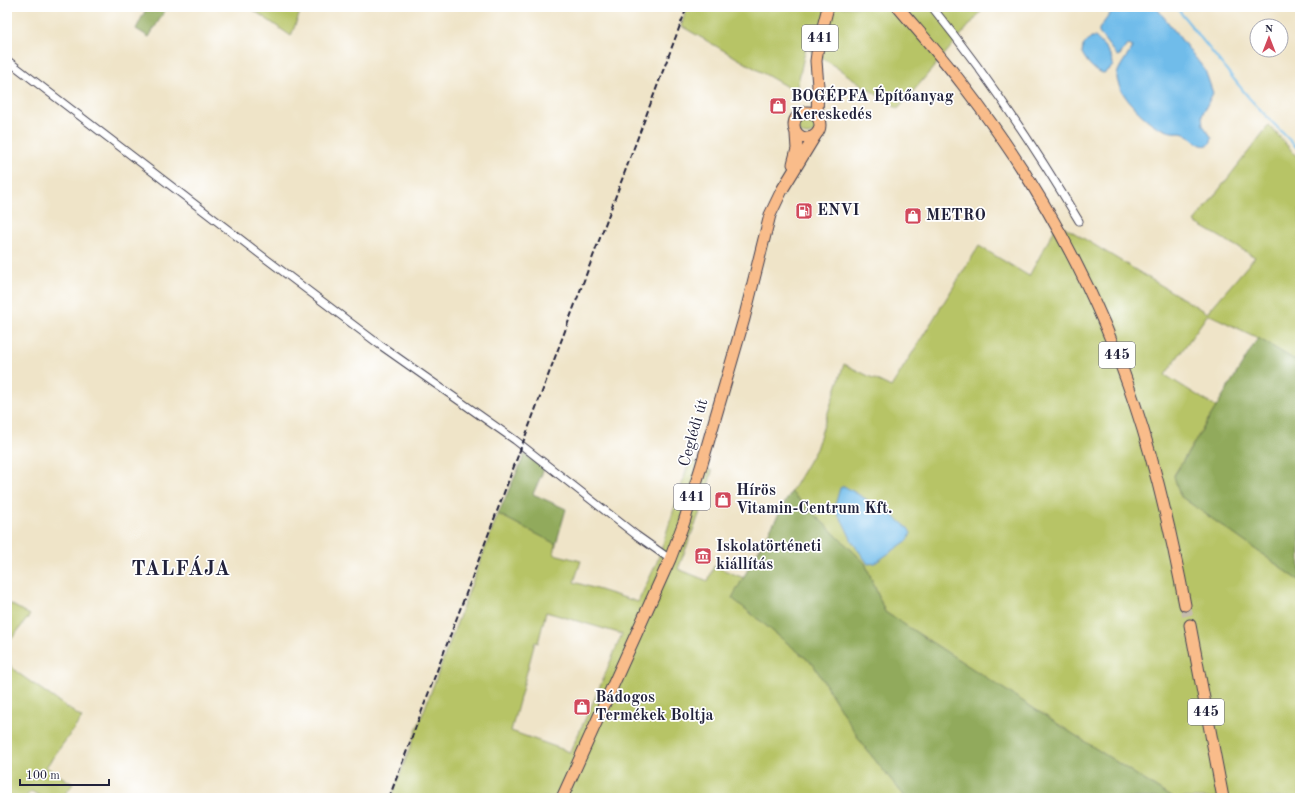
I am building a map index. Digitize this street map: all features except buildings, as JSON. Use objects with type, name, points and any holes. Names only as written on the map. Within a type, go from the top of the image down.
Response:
[{"type":"main road","name":"441","points":[[796,134],[794,122],[800,114],[804,112],[810,99],[816,70],[818,46],[828,7]]},
{"type":"main road","name":"445","points":[[898,7],[963,84],[998,133],[1049,213],[1091,294],[1115,348],[1147,441],[1169,524],[1186,605]]},
{"type":"main road","name":"441","points":[[815,136],[819,131],[820,126],[817,116],[818,86],[816,70]]},
{"type":"main road","points":[[804,112],[817,116]]},
{"type":"main road","name":"Ceglédi út","points":[[788,179],[797,149],[796,134]]},
{"type":"main road","points":[[796,134],[805,139],[815,136]]},
{"type":"main road","name":"Ceglédi út","points":[[562,798],[670,559],[688,511],[744,319],[770,214],[788,179],[815,136]]},
{"type":"main road","name":"445","points":[[1190,625],[1222,798]]},
{"type":"street","points":[[932,7],[1009,112],[1058,185],[1079,220]]},
{"type":"street","points":[[7,60],[380,345],[515,440],[636,535],[670,559]]},
{"type":"green space","points":[[147,7],[167,7],[149,37],[136,29]]},
{"type":"green space","points":[[249,7],[302,7],[291,36]]},
{"type":"green space","points":[[687,7],[985,7],[898,109],[806,47],[796,92],[681,26]]},
{"type":"green space","points":[[803,115],[811,115],[817,121],[817,129],[811,135],[803,135],[797,129],[797,121]]},
{"type":"green space","points":[[1269,125],[1300,160],[1300,363],[1258,338],[1208,314],[1165,375],[1216,407],[1174,475],[1180,496],[1300,581],[1300,798],[1172,798],[885,612],[865,563],[791,492],[816,449],[844,364],[891,387],[979,246],[1029,276],[1058,223],[1207,313],[1255,257],[1194,222]]},
{"type":"green space","points":[[1258,338],[1300,363],[1300,581],[1180,496],[1174,476]]},
{"type":"green space","points":[[525,454],[544,469],[533,494],[566,509],[556,544],[498,514]]},
{"type":"green space","points":[[690,459],[712,471],[702,507],[678,569],[708,581],[714,566],[744,578],[732,598],[813,664],[862,744],[906,798],[391,798],[498,514],[556,544],[554,554],[581,561],[574,582],[638,602],[657,562]],"holes":[[[546,612],[622,634],[570,752],[511,731],[535,642],[538,643]]]},
{"type":"green space","points":[[791,492],[865,563],[885,612],[1172,798],[906,798],[862,744],[813,664],[732,598]]},
{"type":"green space","points":[[7,602],[30,615],[7,645]]},
{"type":"green space","points":[[7,662],[18,673],[82,718],[46,767],[73,784],[62,798],[43,798],[31,791],[25,798],[7,798]]},
{"type":"water","points":[[1115,7],[1156,7],[1205,70],[1213,93],[1202,115],[1203,125],[1212,138],[1210,144],[1203,145],[1184,133],[1170,132],[1158,127],[1132,105],[1121,90],[1117,73],[1132,49],[1132,46],[1127,45],[1120,55],[1117,56],[1099,33],[1099,29]]},
{"type":"water","points":[[1091,37],[1095,37],[1101,43],[1112,58],[1113,66],[1104,73],[1094,69],[1082,53],[1083,46]]},
{"type":"water","points":[[844,486],[891,514],[908,528],[911,533],[908,540],[875,563],[868,564],[853,543],[843,522],[834,509],[840,488]]},
{"type":"waterway","points":[[1176,7],[1249,98],[1300,151]]},
{"type":"tunnel","points":[[1185,605],[1190,625]]},
{"type":"railway","points":[[389,798],[687,7]]},
{"type":"place","name":"BOGÉPFA Építőanyag Kereskedés","points":[[778,106]]},
{"type":"place","name":"ENVI","points":[[804,211]]},
{"type":"place","name":"METRO","points":[[913,216]]},
{"type":"place","name":"Hírös Vitamin-Centrum Kft.","points":[[723,500]]},
{"type":"place","name":"Iskolatörténeti kiállítás","points":[[703,556]]},
{"type":"place","name":"Bádogos Termékek Boltja","points":[[582,707]]},
{"type":"district","name":"TALFÁJA","points":[[181,570]]}]
